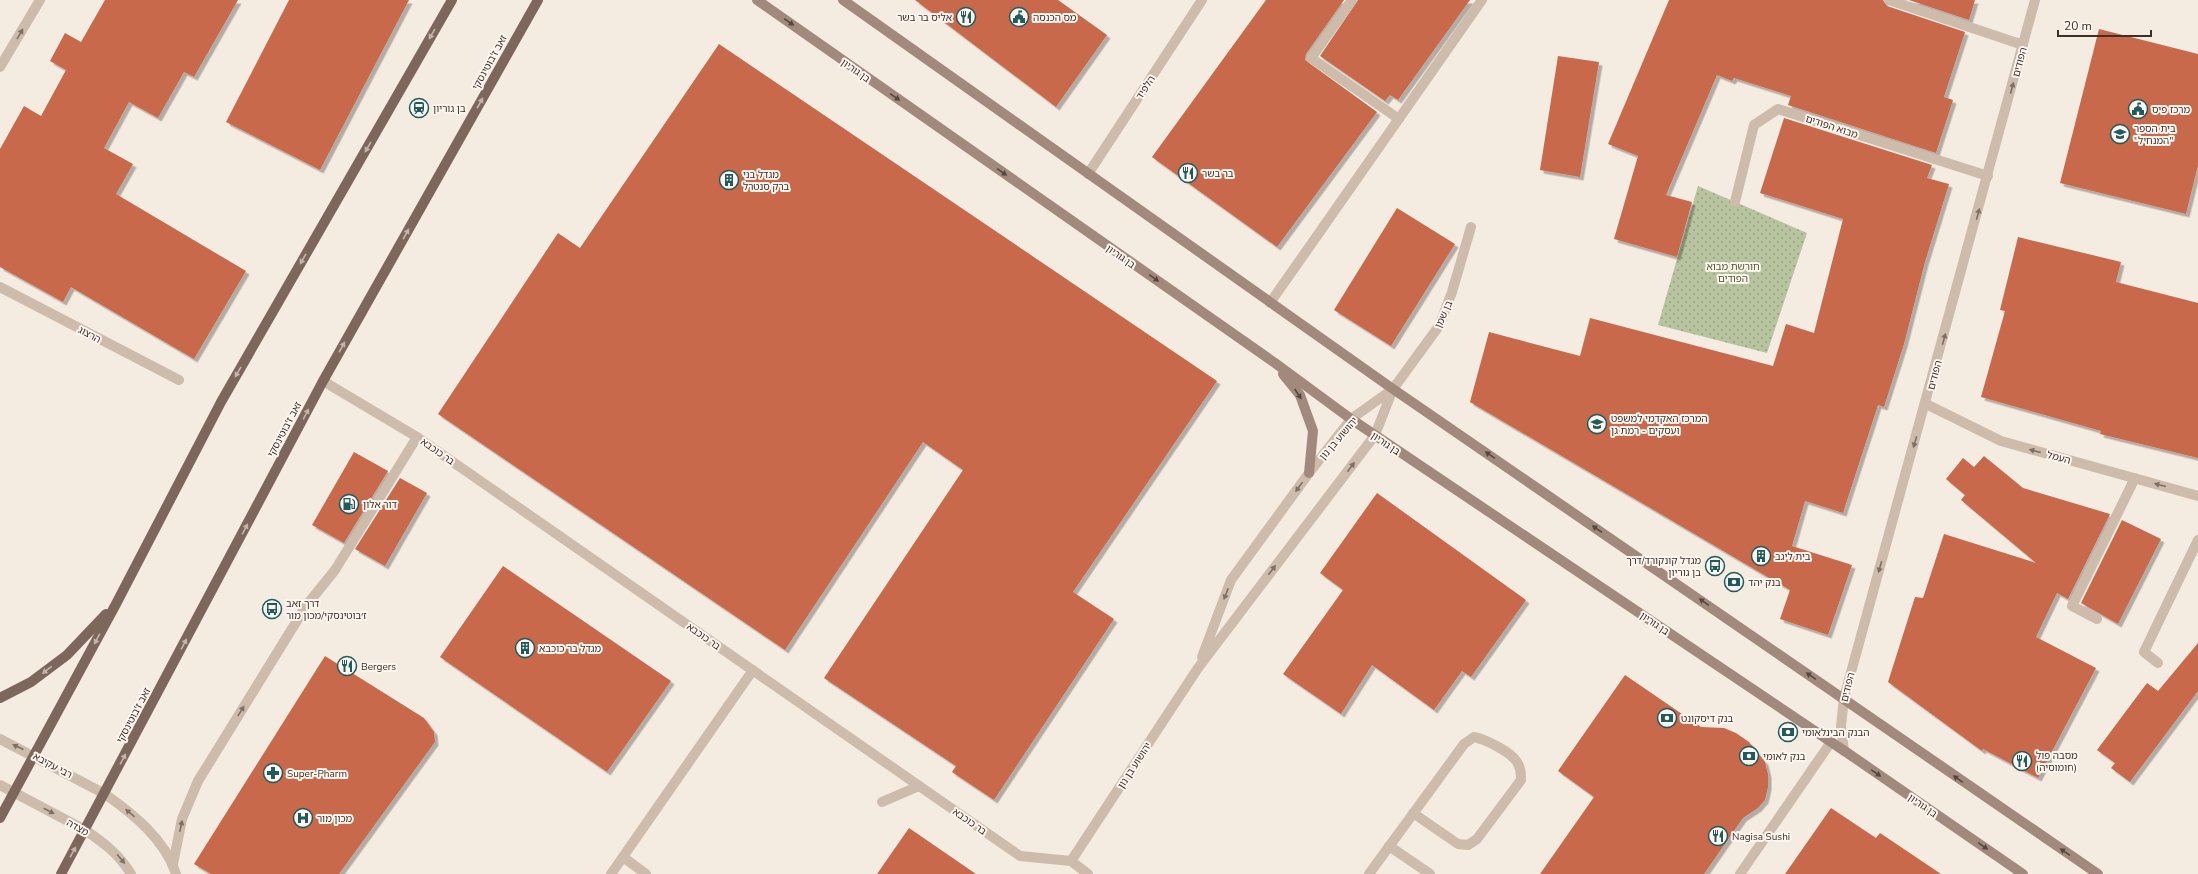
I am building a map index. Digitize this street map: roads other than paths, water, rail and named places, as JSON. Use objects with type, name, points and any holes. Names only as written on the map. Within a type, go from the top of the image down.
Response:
[{"type":"main road","points":[[0,818],[116,604],[221,402],[452,0]]},
{"type":"main road","name":"זאב ז'בוטינסקי","points":[[61,874],[105,794],[323,381],[538,0]]},
{"type":"main road","name":"בן גוריון","points":[[757,0],[1275,363],[1351,420],[1832,742],[2023,874]]},
{"type":"main road","points":[[843,0],[1393,389],[2098,874]]},
{"type":"main road","points":[[1275,363],[1300,395],[1314,431],[1308,473]]},
{"type":"main road","points":[[0,698],[31,682],[67,655],[116,604]]},
{"type":"street","points":[[0,67],[40,0]]},
{"type":"street","name":"הלפיד","points":[[1088,174],[1202,0]]},
{"type":"street","points":[[1352,0],[1311,58],[1398,119]]},
{"type":"street","points":[[1270,303],[1482,0]]},
{"type":"street","points":[[1889,0],[2023,45]]},
{"type":"street","name":"הפודים","points":[[1844,751],[1841,726],[1844,698],[2036,0]]},
{"type":"street","name":"מבוא הפודים","points":[[1735,202],[1754,125],[1778,109],[1988,176]]},
{"type":"street","name":"בן שמן","points":[[1393,389],[1439,326],[1452,292],[1471,227]]},
{"type":"street","name":"הרצוג","points":[[0,287],[179,380]]},
{"type":"street","name":"בר כוכבא","points":[[323,381],[417,437],[1020,856],[1071,861]]},
{"type":"street","name":"יהושוע בן נון","points":[[1198,668],[1231,580],[1308,473],[1351,420],[1393,389]]},
{"type":"street","name":"יהושוע בן נון","points":[[1071,861],[1198,668],[1375,435],[1393,389]]},
{"type":"street","name":"העמל","points":[[1926,404],[2001,441],[2198,496]]},
{"type":"street","points":[[173,864],[182,819],[198,781],[306,606],[335,570],[417,437]]},
{"type":"street","points":[[2097,619],[2072,606],[2135,478]]},
{"type":"street","points":[[2158,663],[2144,652],[2198,540]]},
{"type":"street","points":[[611,874],[753,670]]},
{"type":"street","points":[[1369,874],[1413,813],[1464,744],[1474,737],[1485,739],[1516,760],[1521,770],[1521,780],[1478,840],[1468,845],[1458,844],[1413,813]]},
{"type":"street","name":"רבי עקיבא","points":[[0,739],[35,755],[105,794]]},
{"type":"street","points":[[1740,874],[1832,742]]},
{"type":"street","points":[[0,786],[14,792]]},
{"type":"street","points":[[882,802],[918,786]]},
{"type":"street","name":"מצדה","points":[[14,792],[85,830],[108,845],[123,861],[131,874]]},
{"type":"street","points":[[105,794],[130,812],[154,837],[173,864],[176,874]]},
{"type":"street","points":[[1389,846],[1430,874]]},
{"type":"street","points":[[623,857],[646,874]]},
{"type":"street","points":[[1071,861],[1088,874]]},
{"type":"place","name":"אליס בר בשר","points":[[966,17]]},
{"type":"place","name":"מס הכנסה","points":[[1019,17]]},
{"type":"place","name":"בן גוריון","points":[[419,108]]},
{"type":"place","name":"מרכז פיס","points":[[2138,109]]},
{"type":"place","name":"בית הספר \"המנחיל\"","points":[[2120,134]]},
{"type":"place","name":"בר בשר","points":[[1188,173]]},
{"type":"place","name":"מגדל בני ברק סנטרל","points":[[729,180]]},
{"type":"place","name":"המרכז האקדמי למשפט ועסקים - רמת גן","points":[[1597,424]]},
{"type":"place","name":"דור אלון","points":[[349,504]]},
{"type":"place","name":"בית ליגב","points":[[1761,556]]},
{"type":"place","name":"מגדל קונקורד/דרך בן גוריון","points":[[1715,566]]},
{"type":"place","name":"בנק יהד","points":[[1734,582]]},
{"type":"place","name":"דרך זאב ז׳בוטינסקי/מכון מור","points":[[272,609]]},
{"type":"place","name":"מגדל בר כוכבא","points":[[525,648]]},
{"type":"place","name":"Bergers","points":[[347,666]]},
{"type":"place","name":"בנק דיסקונט","points":[[1667,718]]},
{"type":"place","name":"הבנק הבינלאומי","points":[[1788,732]]},
{"type":"place","name":"בנק לאומי","points":[[1749,756]]},
{"type":"place","name":"מסבה פול (חומוסיה)","points":[[2022,761]]},
{"type":"place","name":"Super-Pharm","points":[[273,773]]},
{"type":"place","name":"מכון מור","points":[[303,818]]},
{"type":"place","name":"Nagisa Sushi","points":[[1718,836]]},
{"type":"park label","name":"חורשת מבוא הפודים","points":[[1733,272]]}]
